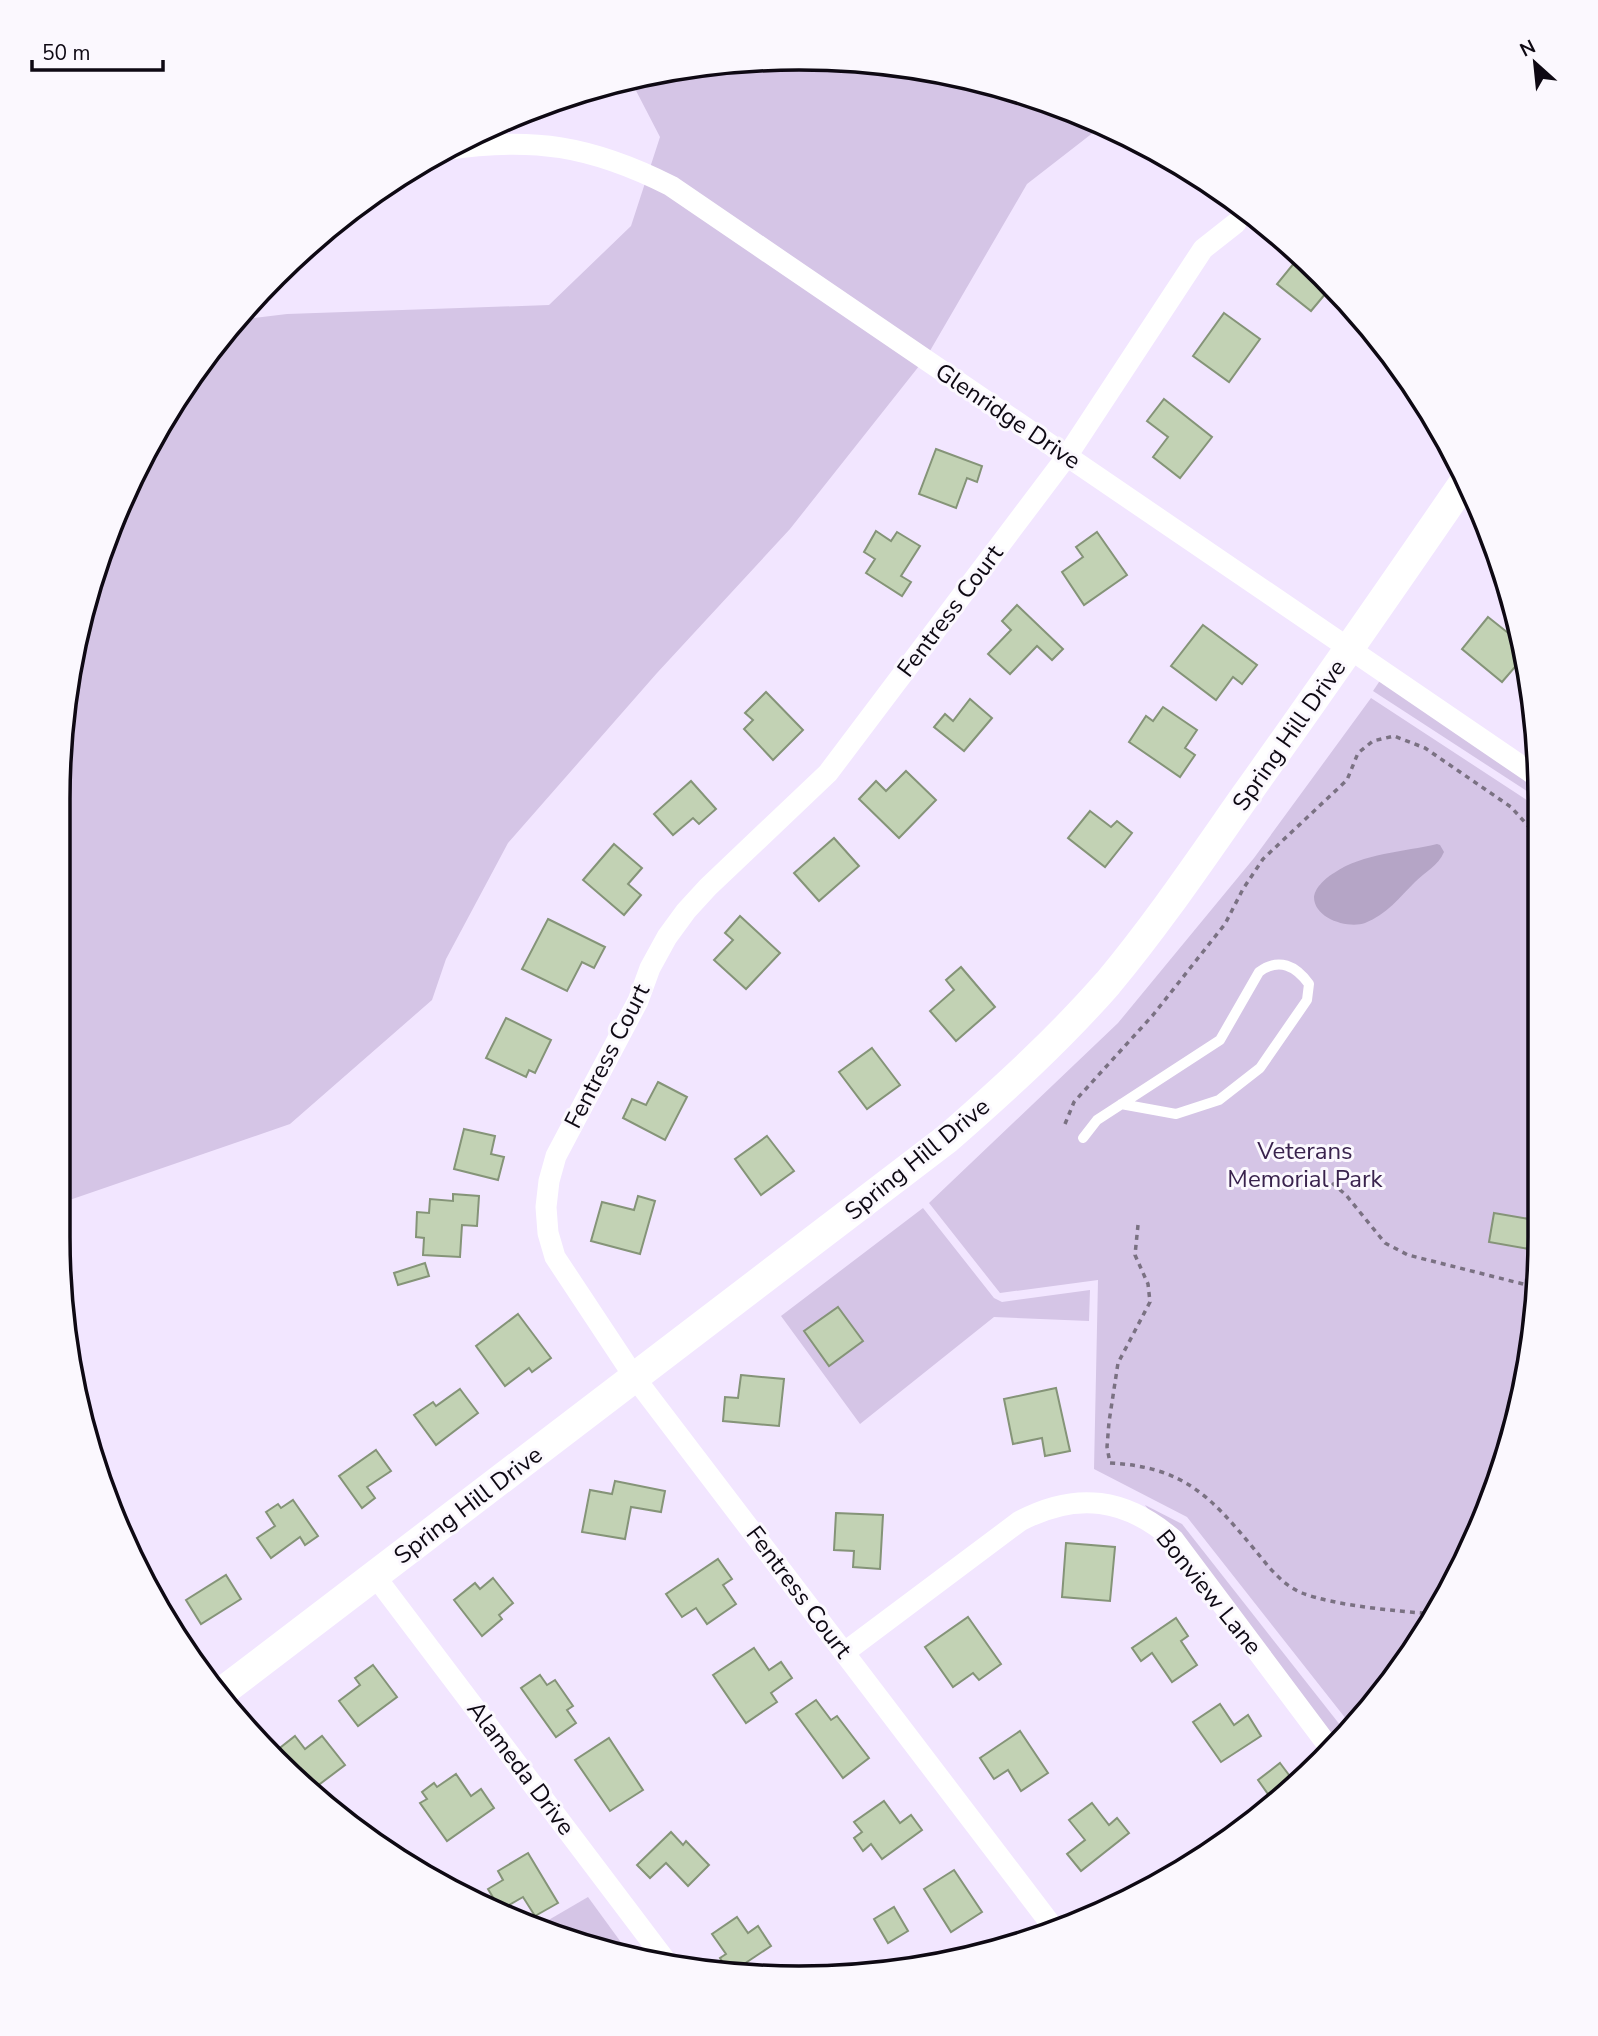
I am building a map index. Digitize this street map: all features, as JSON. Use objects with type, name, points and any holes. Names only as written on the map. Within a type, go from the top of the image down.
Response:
[{"type":"main road","name":"Spring Hill Drive","points":[[227,1688],[948,1138],[1004,1090],[1107,984],[1152,929],[1459,490]]},
{"type":"street","name":"Glenridge Drive","points":[[475,146],[492,144],[557,146],[598,155],[634,167],[671,186],[1527,770]]},
{"type":"street","name":"Fentress Court","points":[[1049,1921],[635,1378],[555,1257],[548,1233],[546,1207],[556,1156],[638,1001],[650,968],[667,937],[708,887],[828,773],[1067,456],[1203,249],[1236,223]]},
{"type":"street","name":"Bonview Lane","points":[[845,1652],[1020,1521],[1040,1510],[1061,1504],[1103,1503],[1143,1516],[1174,1540],[1325,1741]]},
{"type":"street","name":"Alameda Drive","points":[[375,1576],[660,1952]]},
{"type":"lane","points":[[1083,1138],[1097,1120],[1121,1104],[1220,1040],[1259,972],[1268,965],[1281,964],[1300,972],[1309,984],[1307,1000],[1260,1068],[1219,1100],[1176,1114],[1121,1104]]},
{"type":"path","points":[[1065,1124],[1073,1102],[1153,1015],[1198,961],[1225,924],[1243,889],[1263,859],[1347,780],[1358,753],[1373,741],[1394,736],[1425,748],[1511,807],[1528,828]]},
{"type":"path","points":[[1332,1183],[1346,1195],[1385,1243],[1408,1255],[1526,1285]]},
{"type":"path","points":[[1138,1225],[1135,1255],[1148,1284],[1150,1302],[1118,1363],[1108,1422],[1107,1447],[1110,1463],[1132,1464],[1162,1471],[1203,1493],[1223,1512],[1268,1566],[1286,1583],[1302,1592],[1344,1603],[1423,1613]]},
{"type":"green space","points":[[799,70],[894,76],[941,84],[1033,109],[1094,132],[1027,184],[927,356],[790,529],[657,673],[508,843],[446,959],[432,1000],[290,1124],[70,1200],[70,799],[76,704],[95,610],[109,565],[125,520],[168,434],[193,394],[251,318],[287,314],[549,305],[631,226],[660,137],[635,89],[704,76]]},
{"type":"green space","points":[[1387,670],[1527,772],[1528,792],[1373,691]]},
{"type":"green space","name":"Veterans Memorial Park","points":[[1371,698],[1528,801],[1528,1237],[1522,1332],[1514,1379],[1489,1471],[1473,1516],[1453,1559],[1405,1642],[1346,1719],[1187,1517],[1094,1469],[1098,1280],[1000,1293],[929,1203],[1118,1023],[1254,858]]},
{"type":"green space","points":[[923,1208],[994,1298],[1002,1302],[1090,1290],[1089,1321],[994,1317],[860,1424],[781,1316]]},
{"type":"green space","points":[[1145,1505],[1182,1524],[1340,1725],[1329,1737]]},
{"type":"green space","points":[[588,1897],[622,1944],[610,1941],[547,1921]]},
{"type":"shaded area","points":[[1437,844],[1444,852],[1438,861],[1373,920],[1358,925],[1342,923],[1326,916],[1316,905],[1314,897],[1319,886],[1345,866],[1371,857]]},
{"type":"building","points":[[1293,264],[1324,295],[1311,311],[1277,284]]},
{"type":"building","points":[[1224,313],[1260,339],[1229,382],[1193,356]]},
{"type":"building","points":[[1164,399],[1212,437],[1180,478],[1153,457],[1168,437],[1147,421]]},
{"type":"building","points":[[936,449],[982,466],[977,482],[967,478],[956,508],[919,494]]},
{"type":"building","points":[[876,531],[891,541],[897,532],[920,546],[901,576],[911,582],[902,596],[866,573],[875,559],[864,552]]},
{"type":"building","points":[[1097,532],[1127,575],[1084,605],[1062,572],[1083,557],[1076,547]]},
{"type":"building","points":[[1017,605],[1063,649],[1052,660],[1037,646],[1010,674],[988,654],[1011,630],[1002,621]]},
{"type":"building","points":[[1488,617],[1508,633],[1516,666],[1502,682],[1462,649]]},
{"type":"building","points":[[1203,625],[1257,665],[1242,684],[1233,677],[1216,700],[1171,666]]},
{"type":"building","points":[[766,692],[803,730],[773,760],[744,729],[753,720],[745,713]]},
{"type":"building","points":[[970,699],[992,718],[964,751],[934,727],[945,714],[953,721]]},
{"type":"building","points":[[1163,707],[1197,730],[1185,748],[1195,755],[1180,777],[1129,742],[1146,716],[1153,721]]},
{"type":"building","points":[[906,771],[936,800],[899,838],[859,799],[876,781],[886,791]]},
{"type":"building","points":[[691,781],[716,809],[699,824],[693,818],[673,835],[654,814]]},
{"type":"building","points":[[1090,811],[1111,827],[1117,821],[1132,833],[1105,867],[1068,838]]},
{"type":"building","points":[[834,838],[859,866],[819,901],[794,873]]},
{"type":"building","points":[[614,844],[642,868],[628,884],[641,895],[624,915],[583,880]]},
{"type":"building","points":[[740,916],[780,953],[746,989],[714,960],[733,940],[725,933]]},
{"type":"building","points":[[548,919],[605,947],[594,968],[582,962],[567,991],[522,969]]},
{"type":"building","points":[[961,967],[995,1007],[956,1041],[930,1011],[954,990],[946,980]]},
{"type":"building","points":[[506,1018],[551,1040],[535,1073],[529,1070],[526,1077],[486,1058]]},
{"type":"building","points":[[872,1048],[900,1085],[867,1109],[839,1072]]},
{"type":"building","points":[[658,1082],[687,1097],[665,1140],[623,1118],[632,1099],[646,1105]]},
{"type":"building","points":[[464,1129],[495,1136],[491,1154],[504,1157],[498,1180],[454,1169]]},
{"type":"building","points":[[767,1136],[794,1171],[761,1195],[735,1159]]},
{"type":"building","points":[[453,1194],[479,1196],[477,1226],[462,1225],[460,1257],[423,1255],[424,1238],[416,1237],[417,1212],[429,1213],[430,1199],[453,1201]]},
{"type":"building","points":[[638,1196],[655,1201],[640,1254],[591,1241],[602,1202],[634,1210]]},
{"type":"building","points":[[1494,1213],[1528,1219],[1528,1249],[1489,1242]]},
{"type":"building","points":[[425,1263],[429,1276],[398,1285],[394,1273]]},
{"type":"building","points":[[838,1307],[863,1341],[829,1366],[804,1331]]},
{"type":"building","points":[[518,1314],[551,1358],[532,1372],[529,1368],[505,1386],[476,1346]]},
{"type":"building","points":[[741,1375],[784,1379],[779,1426],[723,1421],[725,1397],[738,1398]]},
{"type":"building","points":[[1056,1388],[1070,1451],[1045,1456],[1042,1438],[1013,1444],[1004,1399]]},
{"type":"building","points":[[460,1389],[478,1413],[436,1445],[414,1415],[433,1402],[436,1406]]},
{"type":"building","points":[[376,1450],[391,1471],[367,1487],[375,1498],[362,1508],[339,1476]]},
{"type":"building","points":[[615,1481],[665,1491],[661,1512],[631,1507],[625,1539],[582,1532],[590,1490],[612,1494]]},
{"type":"building","points":[[293,1500],[318,1536],[305,1545],[300,1537],[271,1558],[257,1538],[275,1526],[266,1512],[278,1504],[281,1508]]},
{"type":"building","points":[[836,1513],[883,1515],[880,1569],[853,1567],[854,1551],[834,1550]]},
{"type":"building","points":[[1066,1543],[1115,1547],[1110,1601],[1062,1597]]},
{"type":"building","points":[[718,1559],[732,1579],[723,1585],[736,1604],[707,1624],[696,1608],[682,1617],[666,1594]]},
{"type":"building","points":[[226,1575],[241,1599],[201,1624],[186,1600]]},
{"type":"building","points":[[493,1578],[513,1603],[499,1615],[502,1619],[482,1636],[454,1600],[475,1583],[480,1589]]},
{"type":"building","points":[[968,1617],[1001,1664],[979,1680],[973,1673],[953,1687],[925,1647]]},
{"type":"building","points":[[1176,1618],[1188,1636],[1181,1641],[1197,1665],[1172,1682],[1152,1653],[1141,1661],[1132,1648]]},
{"type":"building","points":[[754,1648],[769,1670],[781,1662],[792,1678],[771,1693],[777,1702],[746,1723],[713,1675]]},
{"type":"building","points":[[373,1665],[397,1697],[358,1726],[339,1701],[360,1685],[355,1678]]},
{"type":"building","points":[[540,1675],[547,1685],[555,1680],[573,1706],[567,1710],[576,1723],[556,1737],[521,1688]]},
{"type":"building","points":[[816,1700],[831,1720],[837,1716],[869,1758],[843,1778],[796,1714]]},
{"type":"building","points":[[1220,1704],[1234,1725],[1248,1715],[1261,1736],[1221,1762],[1193,1722]]},
{"type":"building","points":[[1020,1731],[1048,1773],[1021,1791],[1008,1770],[994,1779],[980,1758]]},
{"type":"building","points":[[295,1736],[305,1749],[322,1736],[345,1765],[318,1785],[280,1748]]},
{"type":"building","points":[[609,1738],[643,1790],[610,1811],[575,1760]]},
{"type":"building","points":[[1280,1763],[1290,1776],[1268,1795],[1258,1780]]},
{"type":"building","points":[[456,1774],[471,1796],[481,1789],[494,1808],[447,1841],[420,1803],[427,1799],[422,1792],[434,1783],[437,1787]]},
{"type":"building","points":[[884,1801],[900,1823],[911,1815],[922,1830],[882,1859],[871,1844],[863,1851],[854,1838],[862,1832],[854,1822]]},
{"type":"building","points":[[1092,1803],[1109,1825],[1117,1818],[1129,1833],[1081,1871],[1067,1854],[1085,1840],[1069,1820]]},
{"type":"building","points":[[671,1832],[683,1845],[686,1841],[709,1865],[688,1886],[666,1863],[650,1878],[637,1865]]},
{"type":"building","points":[[528,1853],[558,1903],[535,1916],[523,1897],[508,1905],[494,1899],[488,1889],[503,1880],[498,1871]]},
{"type":"building","points":[[954,1870],[982,1912],[951,1932],[924,1889]]},
{"type":"building","points":[[894,1907],[908,1931],[888,1943],[874,1919]]},
{"type":"building","points":[[737,1917],[748,1933],[758,1926],[771,1946],[745,1963],[722,1962],[720,1958],[726,1954],[712,1934]]}]
